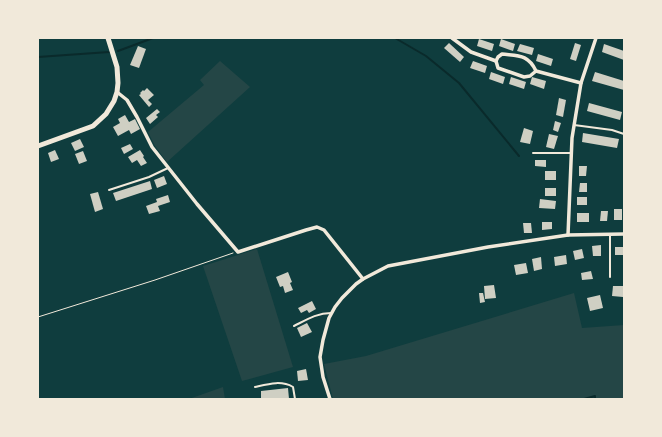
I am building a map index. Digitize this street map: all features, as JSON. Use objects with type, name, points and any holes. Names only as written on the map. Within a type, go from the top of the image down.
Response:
[{"type":"main road","points":[[38,146],[93,126],[106,114],[114,101],[118,83],[117,67],[108,38]]},
{"type":"street","points":[[452,38],[471,52],[496,61]]},
{"type":"street","points":[[568,235],[572,138],[581,83],[596,38]]},
{"type":"street","points":[[502,54],[521,56],[533,64],[536,71],[530,76],[524,77],[498,68],[496,61],[502,54]]},
{"type":"street","points":[[536,71],[581,83]]},
{"type":"street","points":[[117,92],[127,100],[152,147],[197,204],[238,252],[317,227],[324,230],[363,279]]},
{"type":"street","points":[[330,399],[323,377],[320,357],[329,318],[342,298],[363,279],[388,266],[488,247],[568,235],[624,234]]},
{"type":"lane","points":[[574,125],[612,130],[624,134]]},
{"type":"lane","points":[[533,153],[572,153]]},
{"type":"lane","points":[[109,190],[149,177],[168,167]]},
{"type":"lane","points":[[610,234],[610,278]]},
{"type":"lane","points":[[294,326],[318,314],[332,313]]},
{"type":"lane","points":[[255,387],[285,383],[293,387],[295,399]]},
{"type":"path","points":[[38,317],[238,252]]},
{"type":"shaded area","points":[[220,61],[250,87],[167,162],[155,146],[148,132],[204,85],[200,80]]},
{"type":"shaded area","points":[[257,249],[293,367],[242,381],[203,266]]},
{"type":"shaded area","points":[[574,293],[582,328],[624,325],[624,399],[596,399],[595,396],[583,399],[333,399],[324,364],[366,356]]},
{"type":"shaded area","points":[[223,387],[225,399],[189,399]]},
{"type":"building","points":[[479,39],[494,44],[492,51],[477,46]]},
{"type":"building","points":[[501,39],[515,44],[513,51],[499,46]]},
{"type":"building","points":[[449,43],[464,57],[460,62],[444,48]]},
{"type":"building","points":[[575,43],[581,45],[576,61],[570,59]]},
{"type":"building","points":[[520,44],[534,48],[532,55],[517,51]]},
{"type":"building","points":[[604,44],[624,51],[624,60],[602,52]]},
{"type":"building","points":[[138,46],[146,49],[139,68],[130,65]]},
{"type":"building","points":[[538,54],[553,59],[551,66],[536,61]]},
{"type":"building","points":[[473,61],[487,66],[485,73],[470,68]]},
{"type":"building","points":[[491,72],[505,77],[503,84],[489,79]]},
{"type":"building","points":[[595,72],[624,81],[624,90],[592,81]]},
{"type":"building","points":[[511,77],[526,82],[524,89],[509,84]]},
{"type":"building","points":[[532,77],[546,81],[544,89],[530,84]]},
{"type":"building","points":[[147,88],[154,95],[148,100],[152,104],[149,107],[139,95]]},
{"type":"building","points":[[559,98],[566,100],[563,117],[556,115]]},
{"type":"building","points":[[589,103],[622,112],[620,120],[587,111]]},
{"type":"building","points":[[157,109],[160,112],[156,115],[158,117],[150,124],[146,118]]},
{"type":"building","points":[[125,115],[129,122],[135,119],[140,129],[131,134],[129,130],[118,136],[113,127],[120,123],[118,119]]},
{"type":"building","points":[[555,121],[561,123],[558,132],[553,130]]},
{"type":"building","points":[[524,128],[533,131],[530,144],[520,142]]},
{"type":"building","points":[[583,133],[619,139],[617,148],[582,142]]},
{"type":"building","points":[[549,134],[558,136],[554,149],[546,147]]},
{"type":"building","points":[[80,139],[84,147],[75,151],[71,143]]},
{"type":"building","points":[[130,144],[133,149],[124,154],[121,148]]},
{"type":"building","points":[[55,150],[59,159],[51,162],[48,153]]},
{"type":"building","points":[[140,150],[147,163],[141,166],[137,160],[132,163],[128,157]]},
{"type":"building","points":[[83,151],[87,161],[79,164],[75,154]]},
{"type":"building","points":[[535,160],[546,160],[546,167],[535,166]]},
{"type":"building","points":[[579,166],[587,166],[586,176],[579,176]]},
{"type":"building","points":[[545,171],[556,171],[556,180],[545,180]]},
{"type":"building","points":[[164,176],[167,184],[157,188],[154,180]]},
{"type":"building","points":[[150,181],[152,189],[116,201],[113,193]]},
{"type":"building","points":[[580,183],[587,183],[587,192],[579,192]]},
{"type":"building","points":[[545,188],[556,188],[556,196],[545,196]]},
{"type":"building","points":[[98,192],[103,209],[95,212],[90,194]]},
{"type":"building","points":[[168,195],[170,202],[158,206],[160,211],[149,214],[146,206],[157,202],[156,199]]},
{"type":"building","points":[[577,197],[587,197],[587,205],[577,205]]},
{"type":"building","points":[[540,199],[556,201],[555,209],[539,208]]},
{"type":"building","points":[[614,209],[622,209],[622,220],[614,220]]},
{"type":"building","points":[[601,211],[608,211],[607,221],[600,221]]},
{"type":"building","points":[[577,213],[589,213],[589,222],[577,222]]},
{"type":"building","points":[[542,222],[552,222],[552,229],[542,230]]},
{"type":"building","points":[[523,223],[531,223],[532,233],[524,233]]},
{"type":"building","points":[[601,245],[601,256],[593,256],[592,246]]},
{"type":"building","points":[[615,247],[624,247],[624,255],[615,255]]},
{"type":"building","points":[[582,249],[584,258],[575,260],[573,251]]},
{"type":"building","points":[[566,255],[567,264],[555,266],[554,257]]},
{"type":"building","points":[[541,257],[542,269],[534,271],[532,259]]},
{"type":"building","points":[[526,263],[528,273],[516,275],[514,265]]},
{"type":"building","points":[[591,271],[593,279],[582,280],[581,273]]},
{"type":"building","points":[[288,272],[293,290],[285,293],[283,286],[280,287],[276,277]]},
{"type":"building","points":[[494,285],[496,298],[485,299],[484,286]]},
{"type":"building","points":[[613,286],[623,286],[623,297],[612,296]]},
{"type":"building","points":[[479,293],[483,293],[485,302],[480,303]]},
{"type":"building","points":[[600,295],[603,308],[590,311],[587,298]]},
{"type":"building","points":[[312,301],[316,309],[309,313],[307,310],[301,313],[298,308]]},
{"type":"building","points":[[307,323],[312,332],[301,337],[297,328]]},
{"type":"building","points":[[306,369],[308,380],[298,381],[297,371]]},
{"type":"building","points":[[288,388],[289,399],[261,399],[261,391]]},
{"type":"waterway","points":[[118,51],[153,38]]},
{"type":"waterway","points":[[395,38],[426,56],[459,83],[519,156]]},
{"type":"waterway","points":[[38,57],[109,52]]},
{"type":"waterway","points":[[584,399],[595,396],[595,399]]}]
